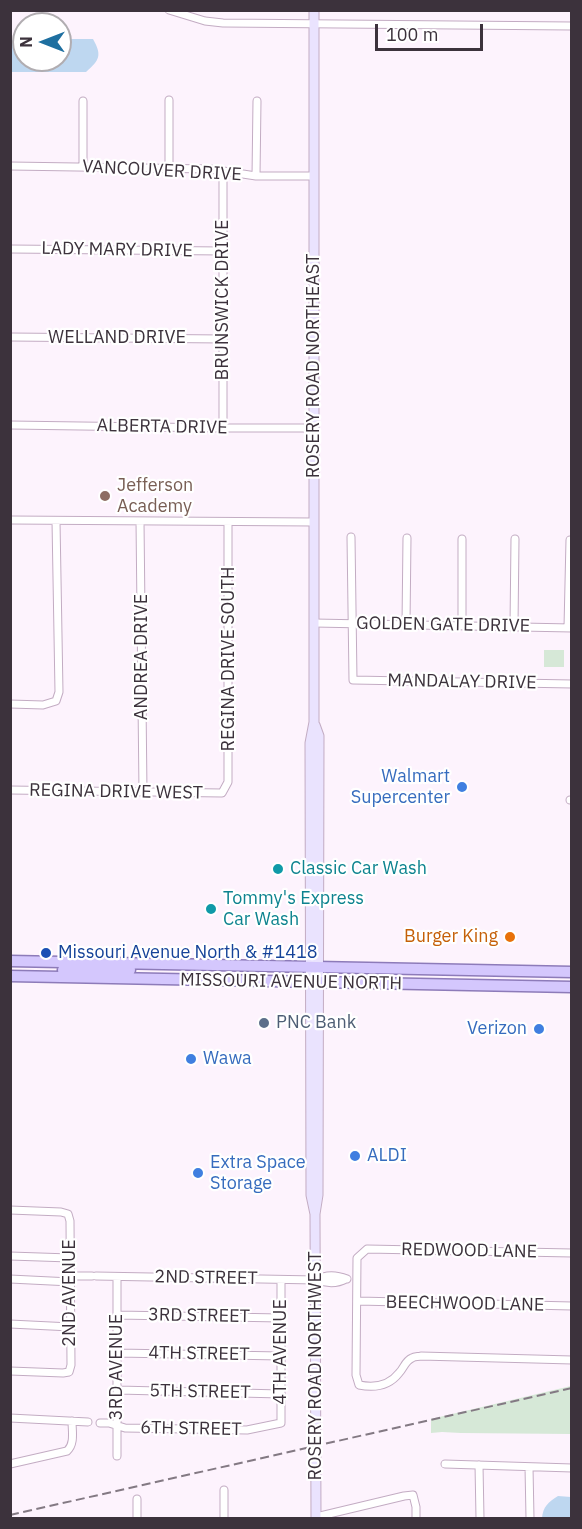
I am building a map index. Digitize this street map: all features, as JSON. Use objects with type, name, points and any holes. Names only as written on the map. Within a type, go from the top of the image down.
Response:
[{"type":"main road","name":"MISSOURI AVENUE NORTH","points":[[10,961],[572,974]]},
{"type":"main road","points":[[14,976],[46,970],[85,970],[99,963]]},
{"type":"main road","points":[[91,978],[104,971],[161,970],[181,965]]},
{"type":"main road","points":[[468,985],[476,979],[543,979],[548,977],[550,972]]},
{"type":"main road","points":[[567,987],[568,978],[572,974]]},
{"type":"main road","name":"MISSOURI AVENUE NORTH","points":[[14,976],[567,987]]},
{"type":"street","points":[[169,10],[206,21],[223,23],[572,26]]},
{"type":"street","name":"ROSERY ROAD NORTHEAST","points":[[314,10],[315,723],[310,743],[315,982]]},
{"type":"street","points":[[83,100],[83,167]]},
{"type":"street","points":[[169,100],[169,168]]},
{"type":"street","points":[[256,176],[257,101]]},
{"type":"street","name":"VANCOUVER DRIVE","points":[[10,166],[210,169],[256,176],[313,176]]},
{"type":"street","name":"BRUNSWICK DRIVE","points":[[223,171],[223,428]]},
{"type":"street","name":"LADY MARY DRIVE","points":[[10,249],[224,251]]},
{"type":"street","name":"WELLAND DRIVE","points":[[10,337],[223,339]]},
{"type":"street","name":"ALBERTA DRIVE","points":[[10,425],[314,428]]},
{"type":"street","points":[[10,520],[314,522]]},
{"type":"street","points":[[10,704],[43,705],[56,702],[59,692],[56,521]]},
{"type":"street","name":"ANDREA DRIVE","points":[[140,521],[143,792]]},
{"type":"street","name":"REGINA DRIVE SOUTH","points":[[222,793],[228,782],[229,771],[228,522]]},
{"type":"street","points":[[351,537],[352,623]]},
{"type":"street","points":[[406,624],[407,538]]},
{"type":"street","points":[[462,539],[462,626]]},
{"type":"street","points":[[514,626],[515,539]]},
{"type":"street","points":[[570,540],[570,628]]},
{"type":"street","name":"GOLDEN GATE DRIVE","points":[[314,623],[570,628]]},
{"type":"street","name":"MANDALAY DRIVE","points":[[352,623],[353,680],[572,684]]},
{"type":"street","name":"REGINA DRIVE WEST","points":[[10,790],[222,793]]},
{"type":"street","name":"ROSERY ROAD NORTHWEST","points":[[315,982],[310,1076],[311,1195],[315,1214]]},
{"type":"street","name":"ROSERY ROAD NORTHWEST","points":[[315,982],[318,1123],[318,1195],[315,1214],[316,1518]]},
{"type":"street","points":[[310,1076],[314,1085],[315,1116],[318,1123]]},
{"type":"street","name":"2ND AVENUE","points":[[10,1210],[68,1214],[71,1279],[71,1365],[69,1372],[10,1371]]},
{"type":"street","name":"REDWOOD LANE","points":[[357,1279],[357,1258],[367,1249],[572,1253]]},
{"type":"street","points":[[10,1256],[70,1258]]},
{"type":"street","name":"2ND STREET","points":[[71,1279],[94,1276],[281,1281],[316,1280],[322,1276],[340,1275],[346,1279],[357,1279]]},
{"type":"street","name":"3RD AVENUE","points":[[117,1277],[117,1456]]},
{"type":"street","points":[[10,1279],[71,1279]]},
{"type":"street","points":[[357,1279],[356,1375],[359,1384],[368,1387],[379,1386],[400,1373],[406,1362],[421,1356],[572,1360]]},
{"type":"street","name":"4TH AVENUE","points":[[281,1281],[282,1423]]},
{"type":"street","name":"BEECHWOOD LANE","points":[[358,1301],[572,1306]]},
{"type":"street","name":"3RD STREET","points":[[118,1315],[281,1318]]},
{"type":"street","points":[[10,1324],[71,1327]]},
{"type":"street","name":"4TH STREET","points":[[118,1353],[281,1356]]},
{"type":"street","name":"5TH STREET","points":[[118,1390],[281,1394]]},
{"type":"street","points":[[10,1418],[88,1422]]},
{"type":"street","points":[[10,1464],[67,1451],[71,1448],[72,1443],[72,1421]]},
{"type":"street","name":"6TH STREET","points":[[100,1422],[125,1428],[247,1430],[282,1423]]},
{"type":"street","points":[[445,1464],[572,1468]]},
{"type":"street","points":[[479,1465],[480,1518]]},
{"type":"street","points":[[530,1467],[530,1518]]},
{"type":"street","points":[[224,1490],[224,1518]]},
{"type":"street","points":[[316,1518],[404,1496],[413,1496],[416,1518]]},
{"type":"street","points":[[137,1499],[137,1518]]},
{"type":"green space","points":[[544,650],[564,650],[564,667],[544,667]]},
{"type":"green space","points":[[571,1386],[571,1434],[431,1433],[431,1419]]},
{"type":"water","points":[[72,39],[93,39],[98,49],[97,61],[86,72],[72,72]]},
{"type":"water","points":[[12,40],[12,72],[11,72]]},
{"type":"water","points":[[558,1496],[571,1497],[571,1518],[542,1518],[547,1505]]},
{"type":"railway","points":[[10,1515],[572,1388]]},
{"type":"place","name":"Jefferson Academy","points":[[105,496]]},
{"type":"place","name":"Walmart Supercenter","points":[[462,787]]},
{"type":"place","name":"Classic Car Wash","points":[[278,869]]},
{"type":"place","name":"Tommy's Express Car Wash","points":[[211,909]]},
{"type":"place","name":"Burger King","points":[[510,937]]},
{"type":"place","name":"Missouri Avenue North & #1418","points":[[46,953]]},
{"type":"place","name":"PNC Bank","points":[[264,1023]]},
{"type":"place","name":"Verizon","points":[[539,1029]]},
{"type":"place","name":"Wawa","points":[[191,1059]]},
{"type":"place","name":"ALDI","points":[[355,1156]]},
{"type":"place","name":"Extra Space Storage","points":[[198,1173]]}]
